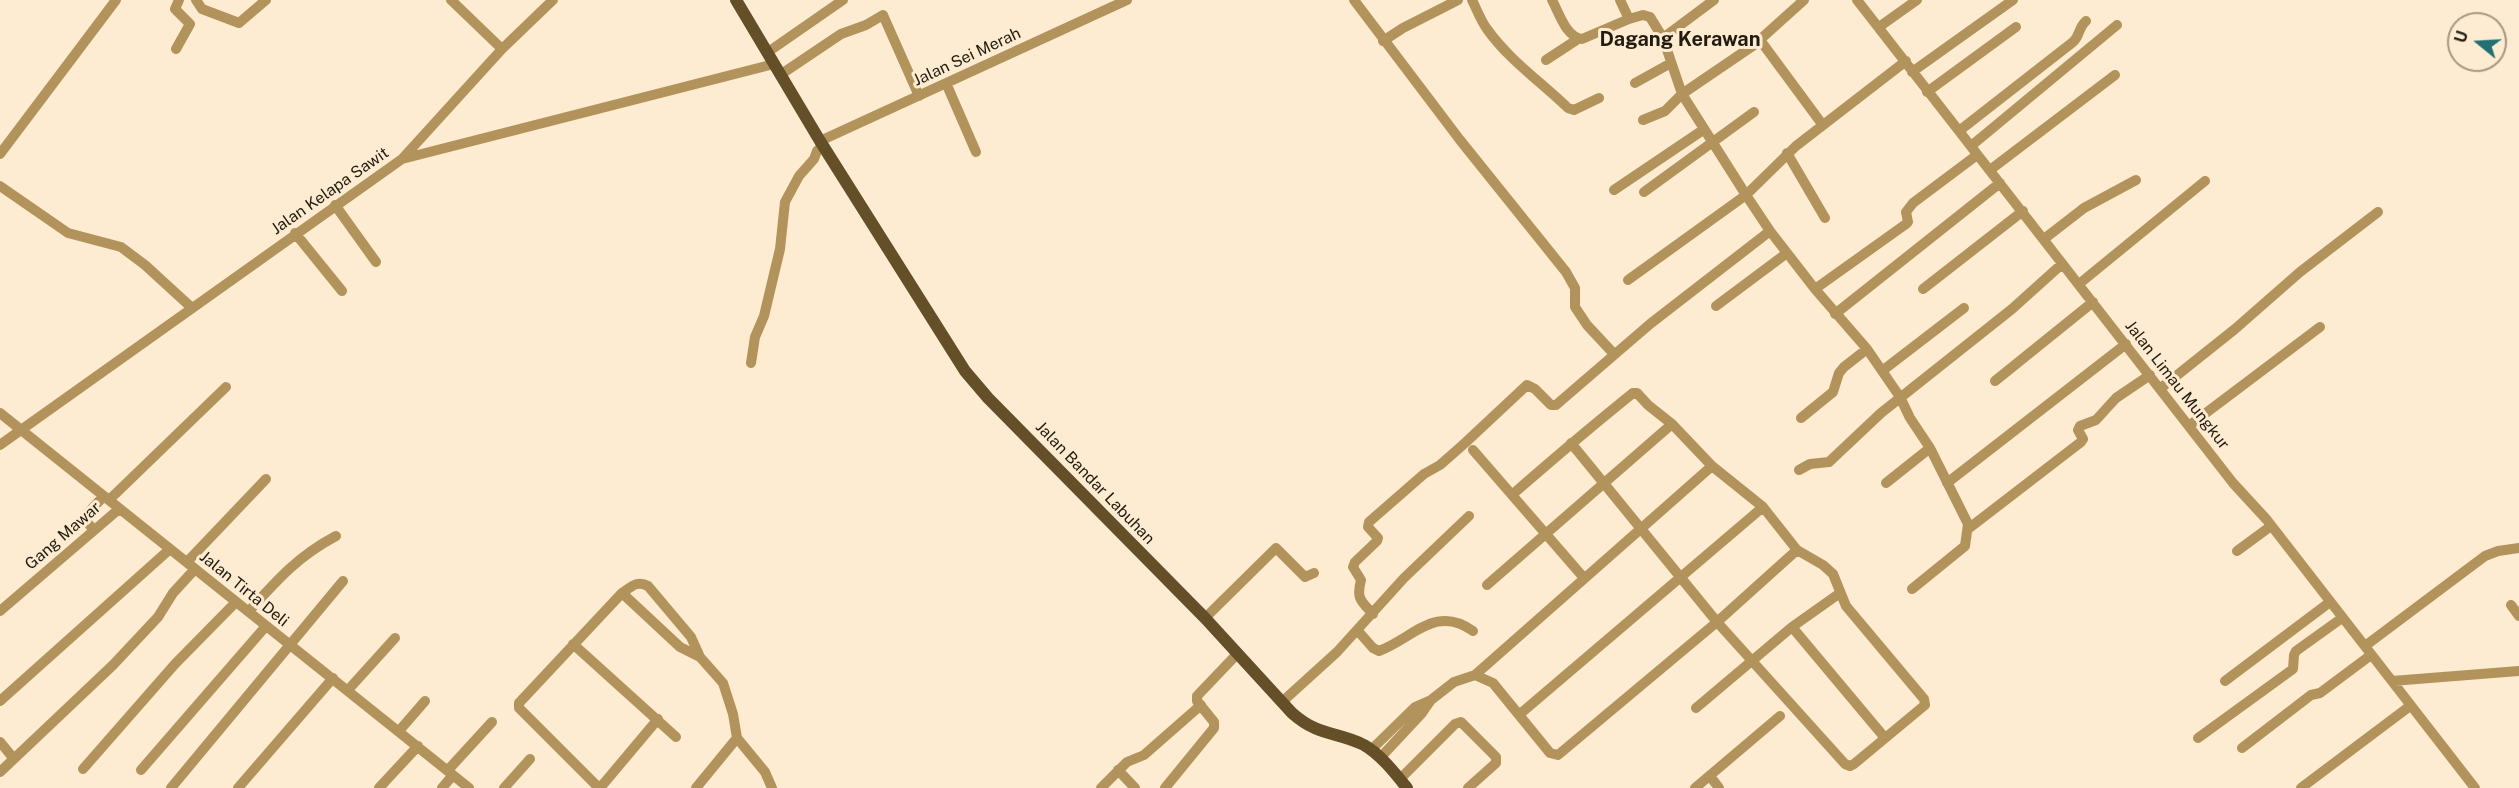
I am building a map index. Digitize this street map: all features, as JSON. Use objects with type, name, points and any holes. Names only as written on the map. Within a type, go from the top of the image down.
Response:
[{"type":"main road","name":"Jalan Bandar Labuhan","points":[[736,0],[821,143],[965,370],[988,398],[1205,618],[1308,727],[1362,744],[1403,783]]},
{"type":"street","points":[[0,154],[116,0]]},
{"type":"street","points":[[176,49],[190,24],[175,9],[179,0]]},
{"type":"street","points":[[196,0],[202,9],[239,23],[252,4],[266,0]]},
{"type":"street","points":[[451,0],[502,49]]},
{"type":"street","points":[[402,159],[502,49],[552,0]]},
{"type":"street","points":[[774,64],[843,0]]},
{"type":"street","name":"Jalan Sei Merah","points":[[821,143],[1127,0]]},
{"type":"street","points":[[1354,0],[1383,41],[1566,272],[1575,288],[1575,307],[1587,325],[1614,354]]},
{"type":"street","points":[[1383,41],[1403,28],[1458,0]]},
{"type":"street","points":[[1472,0],[1485,27],[1494,38],[1518,65],[1568,108],[1574,111],[1599,98]]},
{"type":"street","points":[[1552,0],[1570,33],[1578,39]]},
{"type":"street","points":[[1620,0],[1629,19]]},
{"type":"street","points":[[1663,38],[1714,0]]},
{"type":"street","points":[[1643,120],[1665,111],[1682,94],[1760,40],[1804,0]]},
{"type":"street","name":"Jalan Limau Mungkur","points":[[1857,0],[2475,788]]},
{"type":"street","points":[[1879,27],[1917,0]]},
{"type":"street","points":[[1912,72],[2013,0]]},
{"type":"street","points":[[774,64],[866,25],[883,15],[919,96]]},
{"type":"street","points":[[1546,60],[1578,39],[1629,19],[1643,15],[1650,17],[1663,38],[1682,94],[1703,130],[1770,231],[1835,314],[1867,349],[1900,397],[1910,418],[1930,448],[1968,524],[1965,546],[1912,589]]},
{"type":"street","points":[[1959,131],[2073,42],[2086,21]]},
{"type":"street","points":[[1815,289],[1906,224],[1908,222],[1906,212],[1913,203],[2117,25]]},
{"type":"street","points":[[1927,92],[2016,27]]},
{"type":"street","points":[[1760,40],[1822,124]]},
{"type":"street","points":[[1628,280],[1746,195],[1787,153],[1906,61]]},
{"type":"street","points":[[1635,83],[1671,63]]},
{"type":"street","name":"Jalan Kelapa Sawit","points":[[0,445],[402,159],[774,64]]},
{"type":"street","points":[[1990,170],[2115,75]]},
{"type":"street","points":[[946,83],[975,152]]},
{"type":"street","points":[[1644,192],[1754,112]]},
{"type":"street","points":[[1614,190],[1703,130]]},
{"type":"street","points":[[751,363],[755,337],[765,316],[780,249],[785,202],[799,176],[814,159],[821,143]]},
{"type":"street","points":[[1787,153],[1825,218]]},
{"type":"street","points":[[2044,239],[2084,208],[2136,180]]},
{"type":"street","points":[[2079,284],[2205,181]]},
{"type":"street","points":[[1835,314],[2000,183]]},
{"type":"street","points":[[0,186],[68,233],[106,241],[121,247],[145,264],[192,308]]},
{"type":"street","points":[[335,205],[376,262]]},
{"type":"street","points":[[1923,289],[2023,211]]},
{"type":"street","points":[[2161,388],[2235,329],[2300,272],[2378,212]]},
{"type":"street","points":[[1373,614],[1359,598],[1357,593],[1361,580],[1353,567],[1355,562],[1377,542],[1378,538],[1368,527],[1370,522],[1424,474],[1440,465],[1527,385],[1554,405],[1581,385],[1614,354],[1770,231]]},
{"type":"street","points":[[295,233],[342,291]]},
{"type":"street","points":[[1716,306],[1787,253]]},
{"type":"street","points":[[1799,470],[1810,464],[1828,462],[1858,432],[2012,309],[2062,264]]},
{"type":"street","points":[[1995,381],[2093,302]]},
{"type":"street","points":[[1882,371],[1964,308]]},
{"type":"street","points":[[2190,425],[2320,327]]},
{"type":"street","points":[[1947,483],[2126,345]]},
{"type":"street","points":[[1801,418],[1833,392],[1839,373],[1867,349]]},
{"type":"street","points":[[1968,529],[2081,442],[2083,439],[2078,430],[2080,426],[2096,420],[2116,398],[2150,375]]},
{"type":"street","points":[[93,529],[84,517],[226,387]]},
{"type":"street","points":[[1513,494],[1571,443],[1633,393],[1637,393],[1672,424],[1712,465],[1763,507],[1797,550],[1823,565],[1833,574],[1846,606],[1926,702],[1851,766],[1845,764],[1717,622],[1571,443]]},
{"type":"street","name":"Jalan Tirta Deli","points":[[0,412],[469,788]]},
{"type":"street","points":[[1487,585],[1672,424]]},
{"type":"street","points":[[1886,483],[1930,448]]},
{"type":"street","points":[[1473,450],[1584,578]]},
{"type":"street","points":[[1375,754],[1422,713],[1431,700],[1454,682],[1475,675],[1712,465]]},
{"type":"street","points":[[0,772],[113,665],[158,617],[191,565],[266,479]]},
{"type":"street","points":[[1520,714],[1763,507]]},
{"type":"street","name":"Gang Mawar","points":[[0,610],[119,508]]},
{"type":"street","points":[[1283,702],[1358,631],[1404,578],[1469,516]]},
{"type":"street","points":[[2237,551],[2271,526]]},
{"type":"street","points":[[249,611],[289,568],[310,550],[336,536]]},
{"type":"street","points":[[1205,618],[1276,548],[1305,577],[1314,573]]},
{"type":"street","points":[[2242,748],[2311,695],[2320,693],[2368,650],[2485,556],[2498,551],[2519,548]]},
{"type":"street","points":[[0,701],[170,549]]},
{"type":"street","points":[[1475,675],[1489,680],[1520,714],[1550,753],[1558,755],[1717,622],[1797,550]]},
{"type":"street","points":[[171,788],[343,581]]},
{"type":"street","points":[[658,719],[600,788],[519,708],[520,701],[622,594],[638,583],[648,586],[691,637],[700,657],[723,683],[733,714],[737,738],[765,772],[772,788]]},
{"type":"street","points":[[1696,708],[1792,627],[1840,593]]},
{"type":"street","points":[[622,594],[680,647],[700,657]]},
{"type":"street","points":[[83,769],[175,664],[237,602]]},
{"type":"street","points":[[2225,681],[2330,602]]},
{"type":"street","points":[[2511,605],[2519,616]]},
{"type":"street","points":[[2198,738],[2293,669],[2295,653],[2342,618]]},
{"type":"street","points":[[1358,631],[1373,648],[1379,651],[1439,620],[1460,622],[1473,631]]},
{"type":"street","points":[[141,770],[266,626]]},
{"type":"street","points":[[1792,627],[1885,738]]},
{"type":"street","points":[[348,690],[395,638]]},
{"type":"street","points":[[573,644],[676,736]]},
{"type":"street","points":[[1164,788],[1214,728],[1214,722],[1197,701],[1200,692],[1238,653]]},
{"type":"street","points":[[2392,681],[2519,671]]},
{"type":"street","points":[[238,788],[333,678]]},
{"type":"street","points":[[399,731],[425,701]]},
{"type":"street","points":[[1101,788],[1127,762],[1144,755],[1201,705]]},
{"type":"street","points":[[2301,788],[2410,706]]},
{"type":"street","points":[[1695,788],[1780,716]]},
{"type":"street","points":[[442,788],[450,773],[492,722]]},
{"type":"street","points":[[1403,783],[1455,724],[1461,722],[1496,757],[1496,763],[1468,788]]},
{"type":"street","points":[[696,788],[737,738]]},
{"type":"street","points":[[0,742],[14,759]]},
{"type":"street","points":[[379,788],[418,746]]},
{"type":"street","points":[[504,788],[530,759]]},
{"type":"street","points":[[1118,770],[1135,788]]},
{"type":"street","points":[[1710,776],[1719,788]]},
{"type":"district","name":"Dagang Kerawan","points":[[1680,40]]}]
